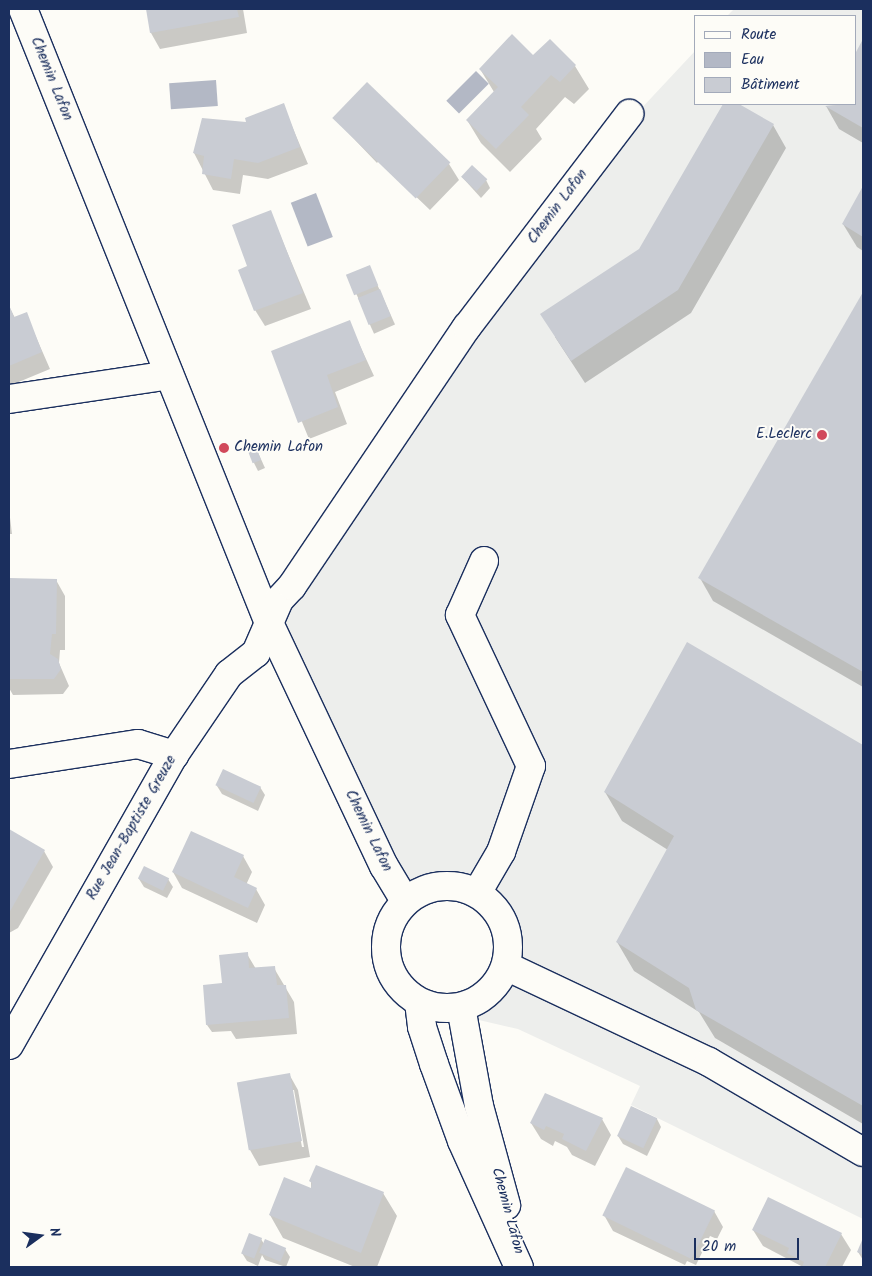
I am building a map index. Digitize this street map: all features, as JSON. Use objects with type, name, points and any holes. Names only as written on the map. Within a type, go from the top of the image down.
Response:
[{"type":"street","name":"Chemin Lafon","points":[[24,9],[269,623],[384,866],[406,901]]},
{"type":"street","name":"Chemin Lafon","points":[[269,623],[279,600],[292,586],[467,327],[629,114]]},
{"type":"street","points":[[9,399],[169,375]]},
{"type":"street","points":[[477,893],[501,852],[531,766],[460,615],[484,561]]},
{"type":"street","name":"Rue Jean-Baptiste Greuze","points":[[9,1045],[174,755],[229,674],[256,653],[269,623]]},
{"type":"street","points":[[9,764],[138,744],[174,755]]},
{"type":"street","points":[[456,886],[477,893],[493,906],[504,924],[509,946],[506,966],[488,994],[462,1008],[444,1009],[419,1002],[394,980],[387,961],[386,940],[392,920],[406,901],[433,887],[456,886]]},
{"type":"street","points":[[506,966],[709,1062],[863,1152]]},
{"type":"street","name":"Chemin Lafon","points":[[419,1002],[422,1027],[459,1132],[519,1267]]},
{"type":"street","name":"Chemin Lafon","points":[[462,1008],[479,1106],[523,1267]]},
{"type":"shaded area","points":[[734,9],[863,9],[863,1219],[631,1105],[640,1086],[518,1029],[466,1017],[498,1001],[517,971],[514,921],[479,886],[435,881],[401,900],[267,626],[638,112],[694,52],[694,105],[857,105],[857,15],[728,15]]},
{"type":"water","points":[[476,71],[489,84],[459,113],[446,101]]},
{"type":"water","points":[[216,80],[218,106],[171,109],[169,83]]},
{"type":"water","points":[[316,193],[333,237],[308,247],[291,203]]},
{"type":"building","points":[[146,9],[237,9],[239,17],[150,33]]},
{"type":"building","points":[[512,34],[533,55],[550,39],[576,65],[560,82],[551,75],[521,107],[529,115],[496,149],[466,120],[498,87],[479,69]]},
{"type":"building","points":[[863,39],[863,128],[825,106],[857,105],[857,50]]},
{"type":"building","points":[[367,82],[450,163],[416,199],[332,118]]},
{"type":"building","points":[[284,103],[300,147],[258,163],[234,159],[231,179],[202,174],[204,156],[193,153],[202,118],[246,122],[245,118]]},
{"type":"building","points":[[722,105],[741,105],[774,124],[678,290],[571,361],[540,314],[639,249]]},
{"type":"building","points":[[472,165],[487,179],[476,191],[461,177]]},
{"type":"building","points":[[863,186],[863,237],[842,224]]},
{"type":"building","points":[[271,210],[303,293],[254,311],[238,270],[247,266],[232,225]]},
{"type":"building","points":[[370,265],[378,285],[354,295],[346,275]]},
{"type":"building","points":[[380,289],[391,316],[369,325],[358,298]]},
{"type":"building","name":"E.Leclerc","points":[[863,292],[863,672],[698,578]]},
{"type":"building","points":[[9,305],[14,317],[27,312],[42,352],[9,366]]},
{"type":"building","points":[[350,320],[366,360],[327,375],[338,407],[298,423],[271,351]]},
{"type":"building","points":[[256,447],[261,460],[253,463],[248,450]]},
{"type":"building","points":[[9,578],[57,579],[56,634],[52,634],[50,654],[58,659],[61,669],[54,679],[9,679]]},
{"type":"building","points":[[687,642],[863,745],[863,1106],[696,1010],[689,988],[616,942],[674,836],[604,792]]},
{"type":"building","points":[[223,769],[261,787],[253,803],[215,785]]},
{"type":"building","points":[[9,829],[45,850],[9,913]]},
{"type":"building","points":[[191,831],[244,855],[234,877],[257,888],[248,908],[172,872]]},
{"type":"building","points":[[144,866],[169,878],[163,891],[138,879]]},
{"type":"building","points":[[248,952],[249,968],[275,966],[277,985],[286,985],[289,1018],[206,1025],[203,985],[222,983],[219,955]]},
{"type":"building","points":[[290,1073],[302,1141],[249,1150],[237,1082]]},
{"type":"building","points":[[545,1093],[603,1118],[586,1151],[562,1139],[564,1134],[546,1126],[544,1130],[530,1123]]},
{"type":"building","points":[[631,1106],[657,1118],[643,1148],[617,1136]]},
{"type":"building","points":[[316,1165],[384,1192],[361,1253],[269,1215],[284,1177],[311,1188],[312,1183],[309,1181]]},
{"type":"building","points":[[626,1167],[715,1210],[691,1259],[602,1216]]},
{"type":"building","points":[[768,1197],[842,1233],[825,1267],[802,1267],[804,1262],[787,1253],[789,1248],[752,1230]]},
{"type":"building","points":[[249,1233],[262,1238],[254,1259],[241,1254]]},
{"type":"building","points":[[863,1238],[863,1255],[857,1252]]},
{"type":"building","points":[[265,1239],[286,1248],[280,1262],[259,1253]]},
{"type":"place","name":"E.Leclerc","points":[[822,435]]},
{"type":"place","name":"Chemin Lafon","points":[[224,448]]}]
